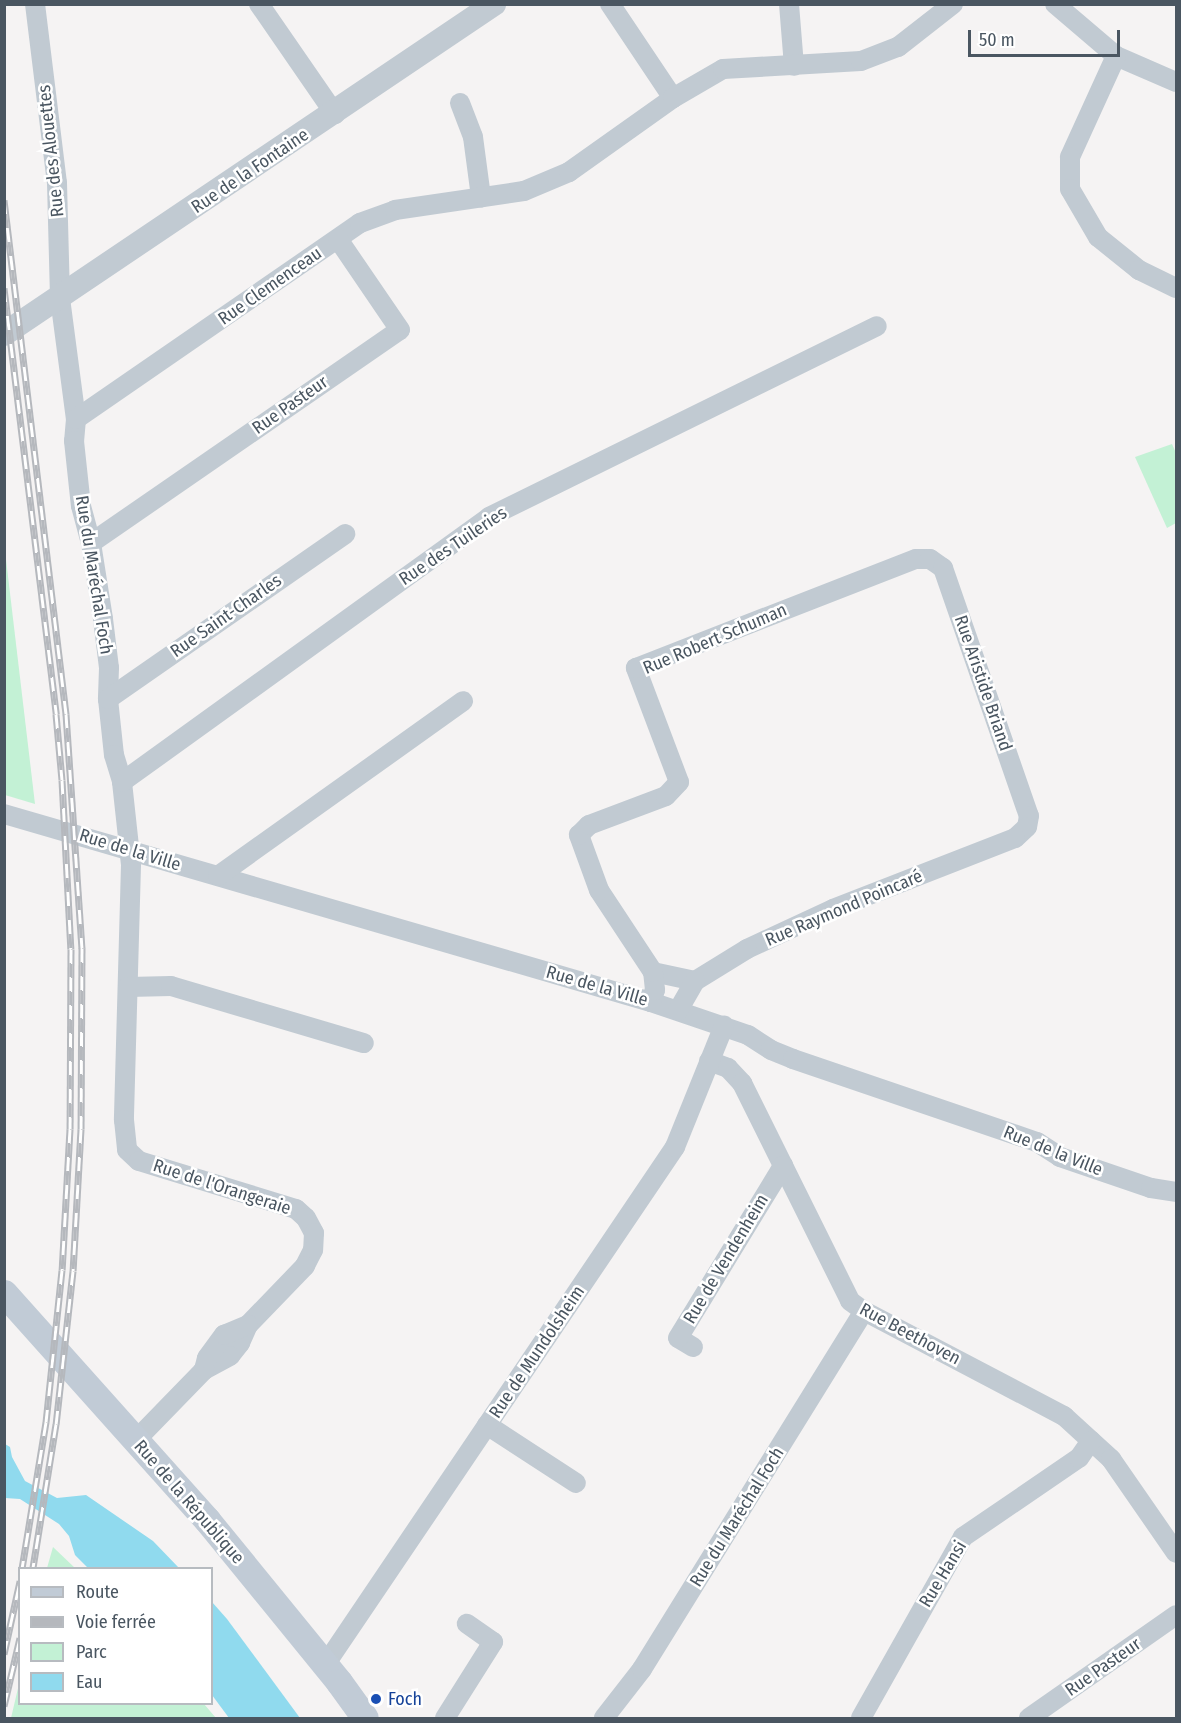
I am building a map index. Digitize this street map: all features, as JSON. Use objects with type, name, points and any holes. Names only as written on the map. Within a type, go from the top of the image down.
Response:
[{"type":"main road","name":"Rue de la République","points":[[4,1293],[207,1520],[326,1665],[365,1719]]},
{"type":"street","name":"Rue des Alouettes","points":[[35,4],[59,207],[60,298]]},
{"type":"street","points":[[259,4],[335,114]]},
{"type":"street","name":"Rue de la Fontaine","points":[[4,334],[335,114],[494,4]]},
{"type":"street","points":[[610,4],[673,98]]},
{"type":"street","points":[[789,4],[794,66]]},
{"type":"street","name":"Rue Clemenceau","points":[[76,418],[360,223],[395,210],[524,191],[569,172],[673,98],[723,69],[861,61],[898,46],[953,4]]},
{"type":"street","points":[[1055,4],[1116,56],[1176,82]]},
{"type":"street","points":[[1116,56],[1070,157],[1070,189],[1098,237],[1139,270],[1176,288]]},
{"type":"street","points":[[460,103],[473,137],[481,197]]},
{"type":"street","name":"Rue Pasteur","points":[[91,543],[400,330],[338,239]]},
{"type":"street","name":"Rue du Maréchal Foch","points":[[60,298],[76,418],[74,441],[81,506],[91,543],[109,668],[108,699],[114,755],[122,782],[130,850]]},
{"type":"street","name":"Rue des Tuileries","points":[[122,782],[489,517],[877,326]]},
{"type":"street","name":"Rue Saint-Charles","points":[[108,699],[345,534]]},
{"type":"street","name":"Rue Aristide Briand","points":[[916,559],[930,559],[943,568],[1029,816],[1027,827]]},
{"type":"street","name":"Rue Robert Schuman","points":[[653,972],[600,892],[579,835],[589,825],[666,796],[679,782],[636,668],[916,559]]},
{"type":"street","points":[[218,876],[463,701]]},
{"type":"street","name":"Rue de la Ville","points":[[4,813],[651,1002],[748,1035],[771,1050],[793,1059],[1037,1142],[1060,1157],[1151,1188],[1176,1192]]},
{"type":"street","name":"Rue Raymond Poincaré","points":[[678,1011],[695,981],[747,949],[833,909],[1015,838],[1027,827]]},
{"type":"street","name":"Rue de l'Orangeraie","points":[[130,850],[124,1138],[127,1150],[139,1161],[296,1209],[306,1218],[314,1233],[313,1250],[305,1266],[248,1324],[224,1335],[213,1347],[204,1370],[135,1441]]},
{"type":"street","points":[[651,1002],[655,990],[653,972],[695,981]]},
{"type":"street","points":[[128,987],[171,986],[364,1043]]},
{"type":"street","name":"Rue de Mundolsheim","points":[[326,1665],[344,1642],[675,1147],[724,1026]]},
{"type":"street","name":"Rue Beethoven","points":[[709,1061],[728,1068],[742,1083],[850,1301],[864,1311],[1064,1416],[1111,1458],[1176,1553]]},
{"type":"street","name":"Rue de Vendenheim","points":[[693,1347],[678,1338],[783,1166]]},
{"type":"street","name":"Rue du Maréchal Foch","points":[[604,1719],[642,1669],[864,1311]]},
{"type":"street","points":[[487,1425],[576,1483]]},
{"type":"street","name":"Rue Hansi","points":[[861,1719],[963,1537],[1079,1458],[1091,1441]]},
{"type":"street","name":"Rue Pasteur","points":[[1029,1719],[1176,1615]]},
{"type":"street","points":[[445,1719],[493,1642],[467,1624]]},
{"type":"green space","points":[[1172,444],[1176,453],[1176,523],[1167,528],[1135,457]]},
{"type":"green space","points":[[5,551],[35,804],[5,795]]},
{"type":"green space","points":[[53,1547],[74,1567],[47,1567]]},
{"type":"green space","points":[[18,1688],[18,1705],[205,1705],[216,1718],[11,1718]]},
{"type":"water","points":[[5,1444],[10,1447],[12,1457],[25,1481],[57,1498],[86,1495],[153,1541],[178,1567],[87,1567],[75,1555],[69,1536],[59,1524],[20,1499],[5,1498]]},
{"type":"water","points":[[213,1603],[300,1718],[229,1718],[213,1696]]},
{"type":"railway","points":[[4,200],[66,714],[82,948],[81,1129],[73,1271],[56,1424],[33,1567]]},
{"type":"railway","points":[[4,288],[56,714],[71,949],[70,1129],[62,1270],[46,1422],[22,1567]]},
{"type":"railway","points":[[4,1654],[18,1590]]},
{"type":"railway","points":[[4,1706],[18,1646]]},
{"type":"place","name":"Foch","points":[[376,1699]]}]
